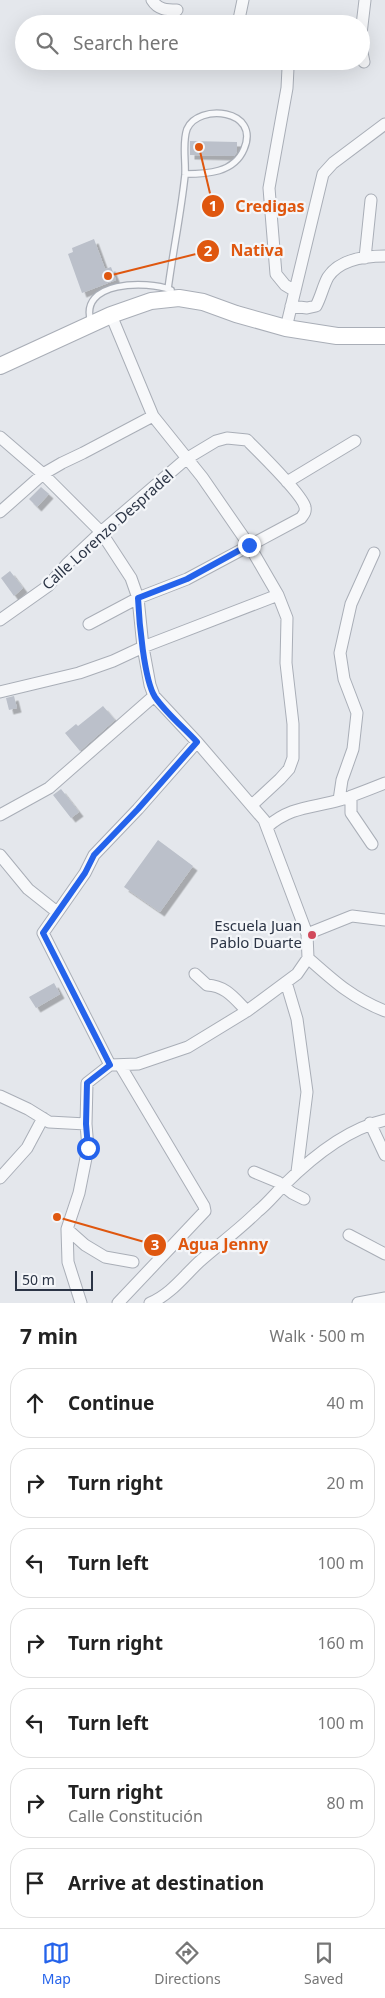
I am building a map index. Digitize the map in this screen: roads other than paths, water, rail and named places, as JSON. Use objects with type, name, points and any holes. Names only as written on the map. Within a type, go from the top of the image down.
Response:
[{"type":"main road","points":[[0,366],[111,315],[173,293],[286,328],[337,336],[385,336]]},
{"type":"street","points":[[152,0],[162,9],[177,10]]},
{"type":"street","points":[[240,15],[243,0]]},
{"type":"street","points":[[363,15],[365,0]]},
{"type":"street","points":[[288,70],[287,88],[269,188],[276,274],[285,285],[295,291]]},
{"type":"street","points":[[286,328],[323,174],[333,163],[385,124]]},
{"type":"street","points":[[364,258],[371,200]]},
{"type":"street","points":[[291,306],[307,308],[316,306],[328,277],[346,262],[385,256]]},
{"type":"street","points":[[111,315],[153,416],[202,478],[249,545],[278,595],[288,618],[286,663],[293,724],[293,758],[289,768],[280,779],[252,805]]},
{"type":"street","points":[[0,512],[43,474],[153,416]]},
{"type":"street","points":[[0,437],[43,474],[101,532],[131,578],[138,598],[143,647],[154,696],[197,742],[264,820],[307,934],[308,958],[297,974],[247,1011],[188,1047],[138,1064],[115,1065],[87,1083],[86,1124],[88,1148],[79,1192],[67,1229],[68,1262],[81,1303]]},
{"type":"street","name":"Calle Lorenzo Despradel","points":[[0,620],[48,586],[67,564],[101,532],[186,459],[216,441],[226,438],[246,440],[287,482],[305,506],[305,512],[301,518],[249,545]]},
{"type":"street","points":[[287,482],[355,441]]},
{"type":"street","points":[[89,624],[138,598],[187,579],[249,545]]},
{"type":"street","points":[[339,800],[342,780],[353,749],[357,713],[344,679],[340,652],[351,604],[374,553]]},
{"type":"street","points":[[0,692],[26,688],[113,662],[143,647],[278,595]]},
{"type":"street","points":[[0,815],[49,788],[154,696]]},
{"type":"street","points":[[118,1303],[205,1210],[115,1065],[43,935],[85,873],[94,855],[138,809],[197,742]]},
{"type":"street","points":[[267,828],[276,820],[302,807],[339,800],[385,783]]},
{"type":"street","points":[[351,796],[350,813],[372,844]]},
{"type":"street","points":[[0,855],[28,889],[57,912]]},
{"type":"street","points":[[307,934],[352,916],[385,920]]},
{"type":"street","points":[[308,958],[344,990],[385,1011]]},
{"type":"street","points":[[195,974],[207,985],[218,986],[226,990],[247,1011]]},
{"type":"street","points":[[286,982],[298,1019],[307,1092],[297,1172]]},
{"type":"street","points":[[0,1096],[28,1109],[49,1122],[86,1124]]},
{"type":"street","points":[[0,1178],[27,1148],[43,1118]]},
{"type":"street","points":[[150,1303],[158,1300],[187,1276],[198,1263],[258,1212],[297,1172],[334,1143],[370,1124],[385,1120]]},
{"type":"street","points":[[370,1124],[384,1144]]},
{"type":"street","points":[[254,1172],[304,1199]]},
{"type":"street","points":[[67,1229],[85,1245],[104,1257],[133,1262]]},
{"type":"street","points":[[349,1235],[385,1254]]},
{"type":"street","points":[[358,1303],[385,1298]]},
{"type":"lane","points":[[92,324],[88,312],[90,303],[99,294],[110,289],[122,285],[152,285],[173,293],[185,174],[185,139],[188,128],[194,121],[217,113],[229,114],[239,119],[246,130],[248,141],[242,155],[236,162],[211,174],[185,174]]},
{"type":"place","name":"Credigas","points":[[199,147]]},
{"type":"place","name":"Nativa","points":[[108,276]]},
{"type":"place","name":"Escuela Juan Pablo Duarte","points":[[312,935]]},
{"type":"place","name":"Agua Jenny","points":[[57,1217]]}]
